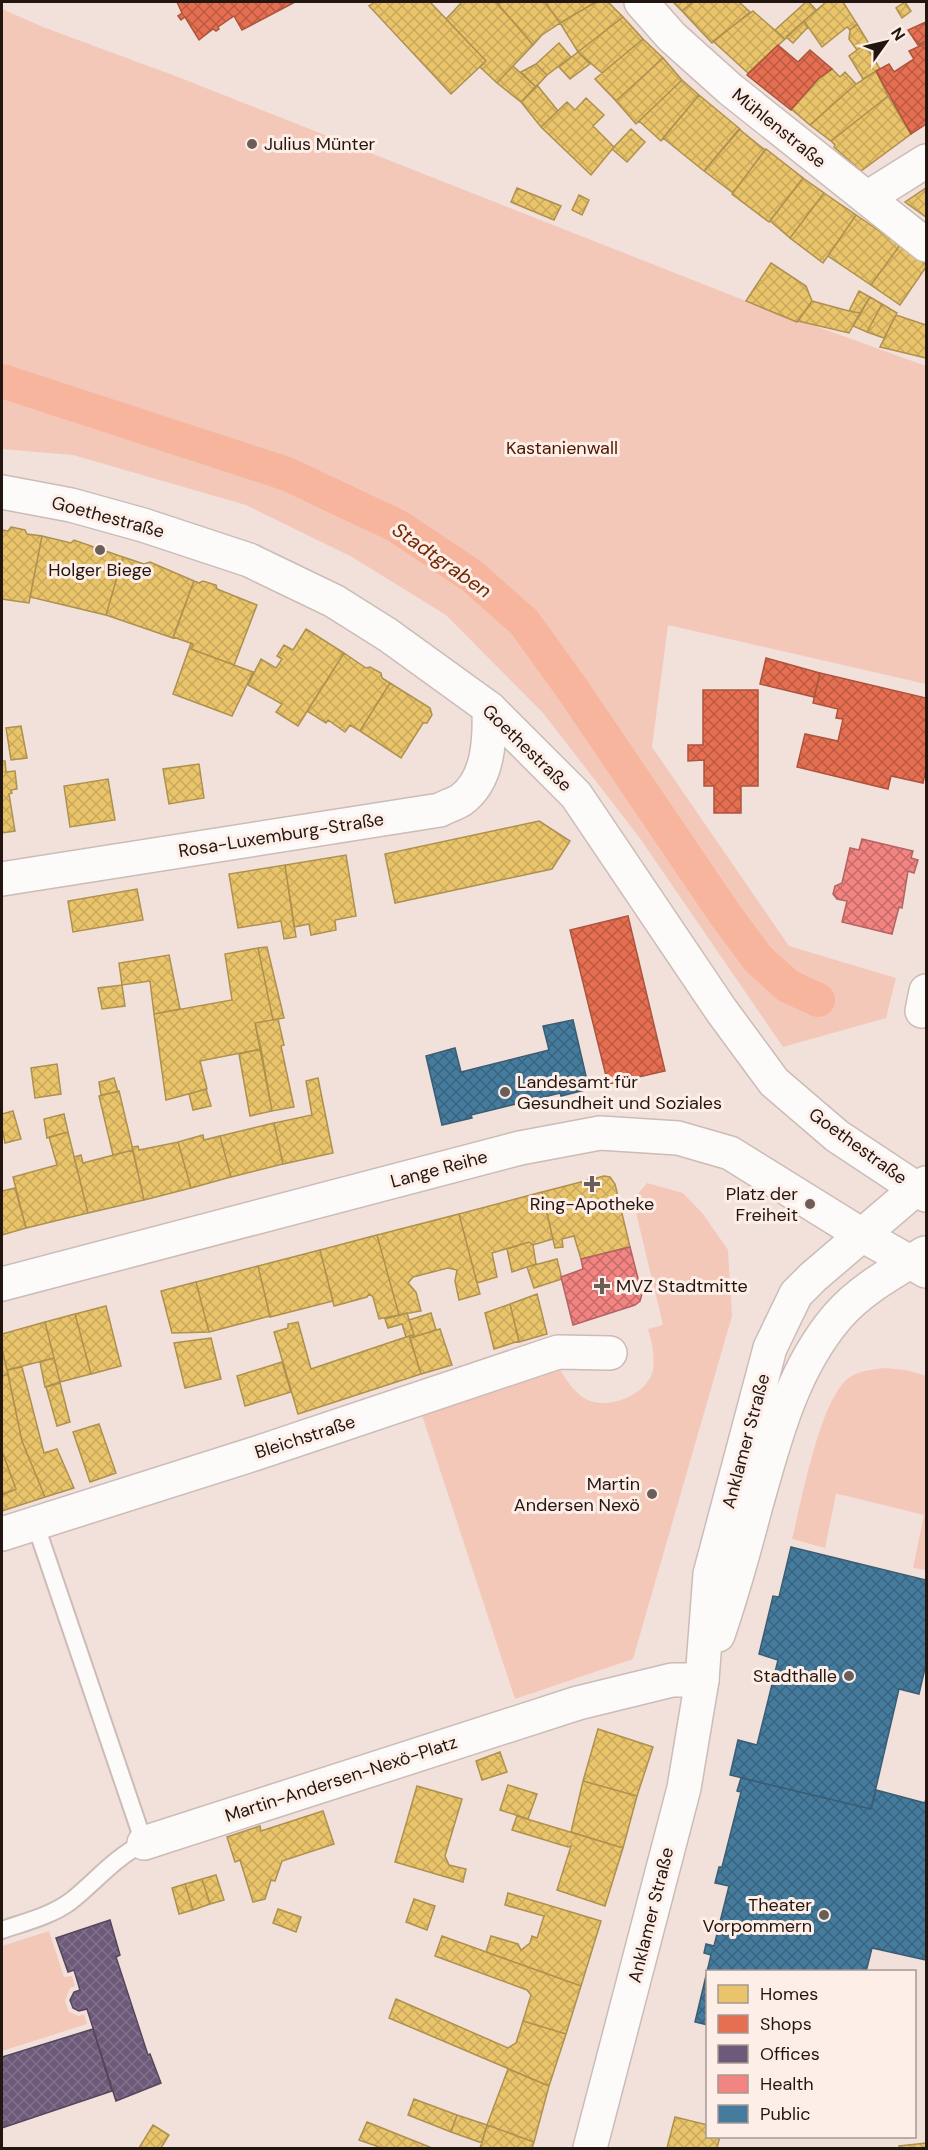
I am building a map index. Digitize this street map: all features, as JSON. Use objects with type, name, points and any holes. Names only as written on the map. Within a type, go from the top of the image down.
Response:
[{"type":"main road","name":"Mühlenstraße","points":[[641,2],[672,37],[730,89],[927,245]]},
{"type":"main road","points":[[867,198],[927,161]]},
{"type":"main road","name":"Goethestraße","points":[[2,492],[71,505],[143,525],[249,560],[334,601],[388,635],[489,708],[576,795],[721,1010],[774,1082],[837,1136],[923,1189]]},
{"type":"main road","name":"Rosa-Luxemburg-Straße","points":[[2,879],[440,810],[462,799],[477,781],[488,754],[489,708]]},
{"type":"main road","name":"Lange Reihe","points":[[2,1284],[520,1148],[600,1133],[678,1138],[730,1153],[862,1234],[921,1262]]},
{"type":"main road","name":"Anklamer Straße","points":[[591,2148],[684,1788],[702,1680],[710,1574],[770,1348],[796,1294],[862,1234],[923,1189]]},
{"type":"main road","name":"Anklamer Straße","points":[[702,1680],[734,1588],[776,1431],[811,1351],[838,1315],[872,1286],[921,1262]]},
{"type":"main road","name":"Bleichstraße","points":[[2,1534],[257,1453],[558,1352],[610,1353]]},
{"type":"main road","name":"Martin-Andersen-Nexö-Platz","points":[[144,1843],[578,1703],[672,1680],[702,1680]]},
{"type":"lane","points":[[35,1523],[144,1843]]},
{"type":"lane","name":"Martin-Andersen-Nexö-Platz","points":[[2,1930],[62,1907],[120,1856],[144,1843]]},
{"type":"green space","name":"Kastanienwall","points":[[2,9],[746,301],[926,366],[926,684],[668,625],[652,747],[789,946],[896,978],[886,1018],[783,1047],[639,837],[543,713],[446,615],[352,557],[246,505],[73,455],[2,449]]},
{"type":"green space","points":[[647,1183],[683,1193],[703,1214],[728,1250],[732,1316],[633,1659],[515,1699],[422,1415],[560,1370],[577,1392],[593,1402],[614,1402],[624,1399],[643,1387],[654,1365],[648,1329],[663,1325],[633,1200]]},
{"type":"green space","points":[[884,1368],[906,1370],[926,1376],[926,1570],[913,1568],[924,1515],[847,1496],[836,1494],[825,1548],[792,1539],[812,1456],[835,1394],[853,1375]]},
{"type":"green space","points":[[49,1931],[64,1977],[72,1976],[75,1986],[70,1988],[65,2001],[69,2012],[79,2016],[84,2014],[87,2024],[2,2051],[2,1946]]},
{"type":"building: Homes","points":[[375,2],[430,2],[486,61],[451,94],[369,6]]},
{"type":"building: Homes","points":[[462,2],[496,2],[533,45],[497,83],[480,67],[486,61],[446,19]]},
{"type":"building: Homes","points":[[500,2],[545,2],[560,23],[542,35],[533,45],[498,4]]},
{"type":"building: Homes","points":[[545,2],[596,2],[560,23]]},
{"type":"building: Homes","points":[[596,2],[608,2],[623,17],[578,52],[560,23]]},
{"type":"building: Homes","points":[[673,2],[693,2],[682,11]]},
{"type":"building: Homes","points":[[693,2],[739,2],[750,12],[712,43],[682,11]]},
{"type":"building: Homes","points":[[806,2],[809,2],[816,10],[785,39],[775,30]]},
{"type":"building: Homes","points":[[826,2],[843,2],[857,24],[850,30],[847,27],[822,47],[804,21]]},
{"type":"building: Homes","points":[[905,2],[911,11],[902,18],[896,8]]},
{"type":"building: Homes","points":[[753,11],[785,39],[748,73],[713,41]]},
{"type":"building: Homes","points":[[623,17],[643,39],[602,73],[578,52]]},
{"type":"building: Homes","points":[[804,21],[808,27],[793,43],[786,37]]},
{"type":"building: Homes","points":[[857,24],[868,42],[857,50],[849,39],[850,30]]},
{"type":"building: Homes","points":[[643,39],[663,58],[616,101],[595,79]]},
{"type":"building: Homes","points":[[559,43],[571,57],[547,75],[536,64]]},
{"type":"building: Homes","points":[[865,44],[880,69],[863,79],[849,56]]},
{"type":"building: Homes","points":[[578,52],[590,64],[570,79],[559,67]]},
{"type":"building: Homes","points":[[663,58],[682,80],[636,124],[616,101]]},
{"type":"building: Homes","points":[[536,64],[547,75],[536,87],[521,72]]},
{"type":"building: Homes","points":[[513,66],[536,87],[521,102],[497,83]]},
{"type":"building: Homes","points":[[832,69],[840,77],[845,72],[856,84],[810,125],[791,109],[818,79]]},
{"type":"building: Homes","points":[[876,71],[888,96],[831,141],[810,125],[856,84]]},
{"type":"building: Homes","points":[[682,80],[699,95],[661,141],[639,121]]},
{"type":"building: Homes","points":[[537,85],[558,111],[541,127],[521,102]]},
{"type":"building: Homes","points":[[699,95],[740,129],[704,171],[663,138]]},
{"type":"building: Homes","points":[[888,96],[911,134],[861,171],[834,147],[831,141]]},
{"type":"building: Homes","points":[[586,98],[604,115],[593,126],[614,147],[591,175],[541,127],[567,102],[575,110]]},
{"type":"building: Homes","points":[[631,129],[645,142],[627,162],[612,149]]},
{"type":"building: Homes","points":[[739,129],[765,150],[733,193],[704,171]]},
{"type":"building: Homes","points":[[766,149],[803,178],[769,222],[732,194]]},
{"type":"building: Homes","points":[[803,178],[824,193],[790,238],[770,221]]},
{"type":"building: Homes","points":[[517,188],[561,206],[554,220],[511,202]]},
{"type":"building: Homes","points":[[926,188],[926,217],[905,202]]},
{"type":"building: Homes","points":[[824,193],[856,215],[823,263],[790,238]]},
{"type":"building: Homes","points":[[579,195],[589,200],[582,215],[572,210]]},
{"type":"building: Homes","points":[[856,215],[900,245],[871,285],[828,256]]},
{"type":"building: Homes","points":[[900,245],[926,264],[926,267],[900,305],[871,285]]},
{"type":"building: Homes","points":[[771,263],[806,286],[812,301],[797,322],[746,301]]},
{"type":"building: Homes","points":[[859,291],[870,297],[860,313],[849,311]]},
{"type":"building: Homes","points":[[870,297],[882,304],[867,332],[853,326]]},
{"type":"building: Homes","points":[[812,301],[860,313],[849,333],[798,321]]},
{"type":"building: Homes","points":[[882,304],[897,313],[884,338],[867,332]]},
{"type":"building: Homes","points":[[896,315],[926,325],[926,358],[880,347]]},
{"type":"building: Homes","points":[[11,527],[25,530],[27,534],[42,536],[29,603],[2,599],[2,530],[8,531]]},
{"type":"building: Homes","points":[[42,536],[71,543],[74,540],[123,557],[106,615],[30,597]]},
{"type":"building: Homes","points":[[123,557],[144,564],[150,562],[194,581],[173,638],[106,615]]},
{"type":"building: Homes","points":[[194,581],[216,585],[217,589],[257,605],[234,665],[191,649],[193,644],[173,637]]},
{"type":"building: Homes","points":[[306,629],[344,653],[298,726],[276,712],[282,704],[248,685],[261,659],[276,668],[282,659],[277,656],[284,645],[293,650]]},
{"type":"building: Homes","points":[[191,643],[193,644],[191,649],[253,672],[232,716],[173,694]]},
{"type":"building: Homes","points":[[344,653],[366,668],[370,667],[381,673],[382,678],[390,683],[360,731],[350,725],[345,732],[328,720],[326,723],[307,711]]},
{"type":"building: Homes","points":[[390,683],[430,708],[432,715],[427,723],[423,723],[401,758],[360,731]]},
{"type":"building: Homes","points":[[21,726],[27,758],[11,760],[6,728]]},
{"type":"building: Homes","points":[[2,761],[5,761],[6,772],[15,771],[17,789],[11,790],[12,793],[9,794],[15,831],[2,833]]},
{"type":"building: Homes","points":[[199,764],[204,798],[169,804],[163,769]]},
{"type":"building: Homes","points":[[108,779],[115,820],[70,827],[64,786]]},
{"type":"building: Homes","points":[[539,821],[570,841],[552,869],[395,903],[385,854]]},
{"type":"building: Homes","points":[[346,855],[356,916],[335,920],[336,930],[311,935],[309,924],[294,927],[285,865]]},
{"type":"building: Homes","points":[[285,865],[296,937],[284,939],[281,921],[238,928],[229,874]]},
{"type":"building: Homes","points":[[137,889],[143,920],[73,932],[68,901]]},
{"type":"building: Homes","points":[[267,947],[284,1018],[273,1020],[258,948]]},
{"type":"building: Homes","points":[[258,948],[273,1020],[255,1023],[261,1049],[200,1061],[207,1089],[166,1100],[154,1014],[232,1000],[225,954]]},
{"type":"building: Homes","points":[[169,955],[180,1009],[154,1014],[150,981],[122,985],[119,963]]},
{"type":"building: Homes","points":[[122,985],[125,1006],[102,1009],[98,988]]},
{"type":"building: Homes","points":[[278,1019],[284,1045],[281,1046],[294,1107],[272,1111],[255,1023]]},
{"type":"building: Homes","points":[[261,1049],[272,1111],[250,1116],[239,1054]]},
{"type":"building: Homes","points":[[57,1064],[61,1094],[35,1098],[31,1068]]},
{"type":"building: Homes","points":[[114,1078],[118,1092],[101,1095],[99,1082]]},
{"type":"building: Homes","points":[[318,1078],[333,1153],[283,1164],[274,1123],[312,1115],[306,1081]]},
{"type":"building: Homes","points":[[206,1089],[211,1106],[193,1110],[189,1094]]},
{"type":"building: Homes","points":[[119,1091],[133,1150],[113,1155],[99,1096]]},
{"type":"building: Homes","points":[[13,1111],[21,1139],[5,1143],[2,1114]]},
{"type":"building: Homes","points":[[64,1114],[68,1132],[47,1138],[44,1119]]},
{"type":"building: Homes","points":[[274,1123],[283,1164],[231,1177],[220,1136]]},
{"type":"building: Homes","points":[[68,1132],[88,1213],[26,1228],[13,1177],[57,1165],[49,1137]]},
{"type":"building: Homes","points":[[203,1135],[204,1140],[220,1136],[231,1177],[191,1188],[178,1142]]},
{"type":"building: Homes","points":[[178,1142],[191,1188],[144,1200],[132,1147],[138,1146],[139,1150]]},
{"type":"building: Homes","points":[[133,1150],[144,1200],[88,1213],[74,1157],[81,1155],[83,1163]]},
{"type":"building: Homes","points":[[604,1176],[610,1177],[615,1184],[630,1247],[581,1259],[574,1236],[562,1239],[563,1247],[555,1248],[542,1192]]},
{"type":"building: Homes","points":[[15,1188],[26,1228],[2,1235],[2,1191]]},
{"type":"building: Homes","points":[[542,1192],[553,1239],[533,1245],[529,1242],[492,1253],[497,1277],[477,1283],[459,1214]]},
{"type":"building: Homes","points":[[459,1214],[480,1294],[459,1300],[455,1281],[457,1270],[448,1268],[413,1277],[408,1283],[416,1292],[421,1311],[399,1315],[377,1235]]},
{"type":"building: Homes","points":[[377,1235],[399,1315],[379,1319],[373,1297],[369,1294],[367,1297],[334,1306],[320,1250]]},
{"type":"building: Homes","points":[[529,1242],[533,1245],[536,1264],[512,1272],[507,1249]]},
{"type":"building: Homes","points":[[320,1250],[333,1301],[270,1317],[258,1266]]},
{"type":"building: Homes","points":[[557,1259],[562,1279],[534,1288],[527,1267]]},
{"type":"building: Homes","points":[[258,1266],[270,1316],[209,1332],[196,1282]]},
{"type":"building: Homes","points":[[196,1282],[209,1332],[172,1333],[161,1291]]},
{"type":"building: Homes","points":[[537,1294],[547,1334],[519,1342],[510,1304]]},
{"type":"building: Homes","points":[[510,1304],[519,1341],[494,1349],[485,1313]]},
{"type":"building: Homes","points":[[106,1306],[121,1366],[91,1374],[75,1314]]},
{"type":"building: Homes","points":[[407,1313],[414,1335],[406,1337],[402,1324],[388,1328],[385,1319]]},
{"type":"building: Homes","points":[[431,1313],[436,1330],[410,1338],[409,1336],[414,1335],[409,1320]]},
{"type":"building: Homes","points":[[75,1314],[91,1374],[60,1382],[45,1322]]},
{"type":"building: Homes","points":[[45,1322],[54,1358],[7,1370],[2,1349],[2,1334]]},
{"type":"building: Homes","points":[[298,1322],[311,1369],[409,1336],[421,1374],[298,1414],[274,1332],[288,1328],[288,1324]]},
{"type":"building: Homes","points":[[440,1329],[452,1365],[421,1374],[410,1338]]},
{"type":"building: Homes","points":[[211,1338],[221,1379],[185,1388],[174,1343]]},
{"type":"building: Homes","points":[[2,1349],[8,1374],[2,1376]]},
{"type":"building: Homes","points":[[54,1358],[60,1382],[45,1387],[40,1362]]},
{"type":"building: Homes","points":[[282,1362],[291,1392],[245,1406],[237,1376]]},
{"type":"building: Homes","points":[[22,1367],[44,1453],[57,1449],[74,1488],[45,1497],[22,1441],[7,1370]]},
{"type":"building: Homes","points":[[8,1374],[22,1441],[45,1497],[2,1511],[2,1494],[16,1489],[2,1451],[2,1376]]},
{"type":"building: Homes","points":[[60,1383],[70,1422],[57,1426],[46,1387]]},
{"type":"building: Homes","points":[[99,1424],[116,1473],[90,1482],[73,1432]]},
{"type":"building: Homes","points":[[2,1451],[16,1489],[2,1495]]},
{"type":"building: Homes","points":[[598,1729],[653,1747],[637,1796],[583,1781]]},
{"type":"building: Homes","points":[[500,1752],[507,1772],[482,1780],[476,1761]]},
{"type":"building: Homes","points":[[583,1781],[637,1796],[623,1848],[571,1832]]},
{"type":"building: Homes","points":[[508,1785],[537,1794],[528,1819],[500,1810]]},
{"type":"building: Homes","points":[[417,1786],[462,1799],[445,1856],[449,1865],[466,1869],[463,1882],[395,1862]]},
{"type":"building: Homes","points":[[323,1811],[334,1844],[282,1861],[275,1881],[271,1880],[265,1899],[253,1902],[240,1860],[235,1862],[227,1837],[260,1826],[261,1831]]},
{"type":"building: Homes","points":[[517,1816],[623,1848],[605,1906],[557,1890],[571,1846],[512,1830]]},
{"type":"building: Homes","points":[[216,1875],[224,1900],[210,1904],[202,1879]]},
{"type":"building: Homes","points":[[202,1879],[210,1904],[193,1910],[185,1884]]},
{"type":"building: Homes","points":[[185,1884],[193,1910],[179,1914],[172,1888]]},
{"type":"building: Homes","points":[[508,1893],[601,1921],[581,1986],[486,1952],[491,1936],[518,1944],[521,1950],[530,1943],[532,1936],[537,1938],[544,1916],[505,1905]]},
{"type":"building: Homes","points":[[414,1899],[435,1906],[427,1930],[406,1922]]},
{"type":"building: Homes","points":[[278,1909],[301,1917],[296,1932],[273,1923]]},
{"type":"building: Homes","points":[[442,1936],[581,1986],[566,2034],[523,2021],[531,1995],[527,1990],[435,1956]]},
{"type":"building: Homes","points":[[396,1999],[508,2048],[516,2043],[523,2021],[566,2034],[549,2086],[389,2018]]},
{"type":"building: Homes","points":[[508,2069],[549,2086],[534,2142],[487,2125]]},
{"type":"building: Homes","points":[[414,2099],[457,2115],[451,2132],[408,2115]]},
{"type":"building: Homes","points":[[457,2115],[487,2125],[482,2143],[451,2132]]},
{"type":"building: Homes","points":[[675,2117],[706,2125],[706,2138],[720,2138],[717,2148],[667,2148]]},
{"type":"building: Homes","points":[[367,2122],[432,2148],[382,2148],[359,2140]]},
{"type":"building: Homes","points":[[153,2125],[169,2135],[161,2148],[139,2148]]},
{"type":"building: Homes","points":[[487,2125],[534,2142],[532,2148],[480,2148]]},
{"type":"building: Homes","points":[[926,2143],[926,2148],[899,2148],[899,2146]]},
{"type":"building: Shops","points":[[177,2],[295,2],[242,30],[234,16],[218,27],[219,29],[216,31],[213,29],[199,40],[185,17],[181,20],[178,16],[182,13]]},
{"type":"building: Shops","points":[[926,22],[926,41],[918,45],[908,30]]},
{"type":"building: Shops","points":[[926,43],[926,124],[911,134],[876,71],[889,64],[894,72],[914,59],[909,51]]},
{"type":"building: Shops","points":[[778,45],[798,62],[810,50],[832,69],[818,79],[791,110],[747,75]]},
{"type":"building: Shops","points":[[766,658],[820,673],[814,697],[760,684]]},
{"type":"building: Shops","points":[[820,673],[926,698],[926,769],[923,783],[891,776],[888,789],[797,767],[805,734],[838,741],[843,719],[836,718],[838,709],[813,703]]},
{"type":"building: Shops","points":[[703,690],[758,690],[758,786],[741,786],[741,813],[714,813],[714,786],[704,786],[704,760],[688,761],[688,745],[703,745]]},
{"type":"building: Shops","points":[[628,916],[665,1071],[608,1084],[570,930]]},
{"type":"building: Offices","points":[[110,1920],[120,1955],[116,1957],[148,2055],[150,2054],[161,2083],[116,2101],[87,2009],[79,2011],[73,2008],[70,2000],[74,1992],[80,1990],[74,1970],[68,1972],[56,1938]]},
{"type":"building: Offices","points":[[93,2029],[112,2091],[2,2128],[2,2057]]},
{"type":"building: Health","points":[[862,839],[913,851],[911,858],[918,860],[914,873],[908,871],[902,908],[899,907],[892,934],[842,922],[847,901],[837,899],[833,894],[835,886],[842,883],[850,848],[859,850]]},
{"type":"building: Health","name":"MVZ Stadtmitte","points":[[630,1247],[642,1294],[640,1301],[635,1305],[573,1325],[561,1277],[583,1269],[581,1259]]},
{"type":"building: Public","points":[[573,1020],[589,1089],[561,1096],[560,1093],[471,1115],[472,1118],[442,1125],[426,1056],[455,1048],[461,1072],[549,1050],[543,1026]]},
{"type":"building: Public","name":"Stadthalle","points":[[791,1547],[926,1580],[926,1664],[919,1694],[899,1689],[871,1809],[730,1775],[738,1740],[757,1745],[778,1660],[759,1654],[773,1596],[779,1597]]},
{"type":"building: Public","name":"Theater Vorpommern","points":[[741,1778],[871,1809],[876,1790],[925,1803],[926,1798],[926,1960],[872,1948],[866,1970],[707,1970],[711,1955],[704,1953],[706,1944],[714,1946],[729,1886],[715,1883],[719,1867],[722,1867],[741,1792],[737,1791]]},
{"type":"building: Public","name":"Theater Vorpommern","points":[[706,1976],[706,2025],[695,2022]]},
{"type":"waterway","name":"Stadtgraben","points":[[2,381],[287,474],[397,526],[472,576],[524,622],[758,959],[788,986],[818,1000]]},
{"type":"place","name":"Julius Münter","points":[[252,144]]},
{"type":"place","name":"Holger Biege","points":[[100,550]]},
{"type":"place","name":"Landesamt für Gesundheit und Soziales","points":[[505,1092]]},
{"type":"place","name":"Ring-Apotheke","points":[[592,1184]]},
{"type":"place","name":"Platz der Freiheit","points":[[810,1204]]},
{"type":"place","name":"MVZ Stadtmitte","points":[[602,1286]]},
{"type":"place","name":"Martin Andersen Nexö","points":[[652,1494]]},
{"type":"place","name":"Stadthalle","points":[[849,1676]]},
{"type":"place","name":"Theater Vorpommern","points":[[824,1915]]}]
